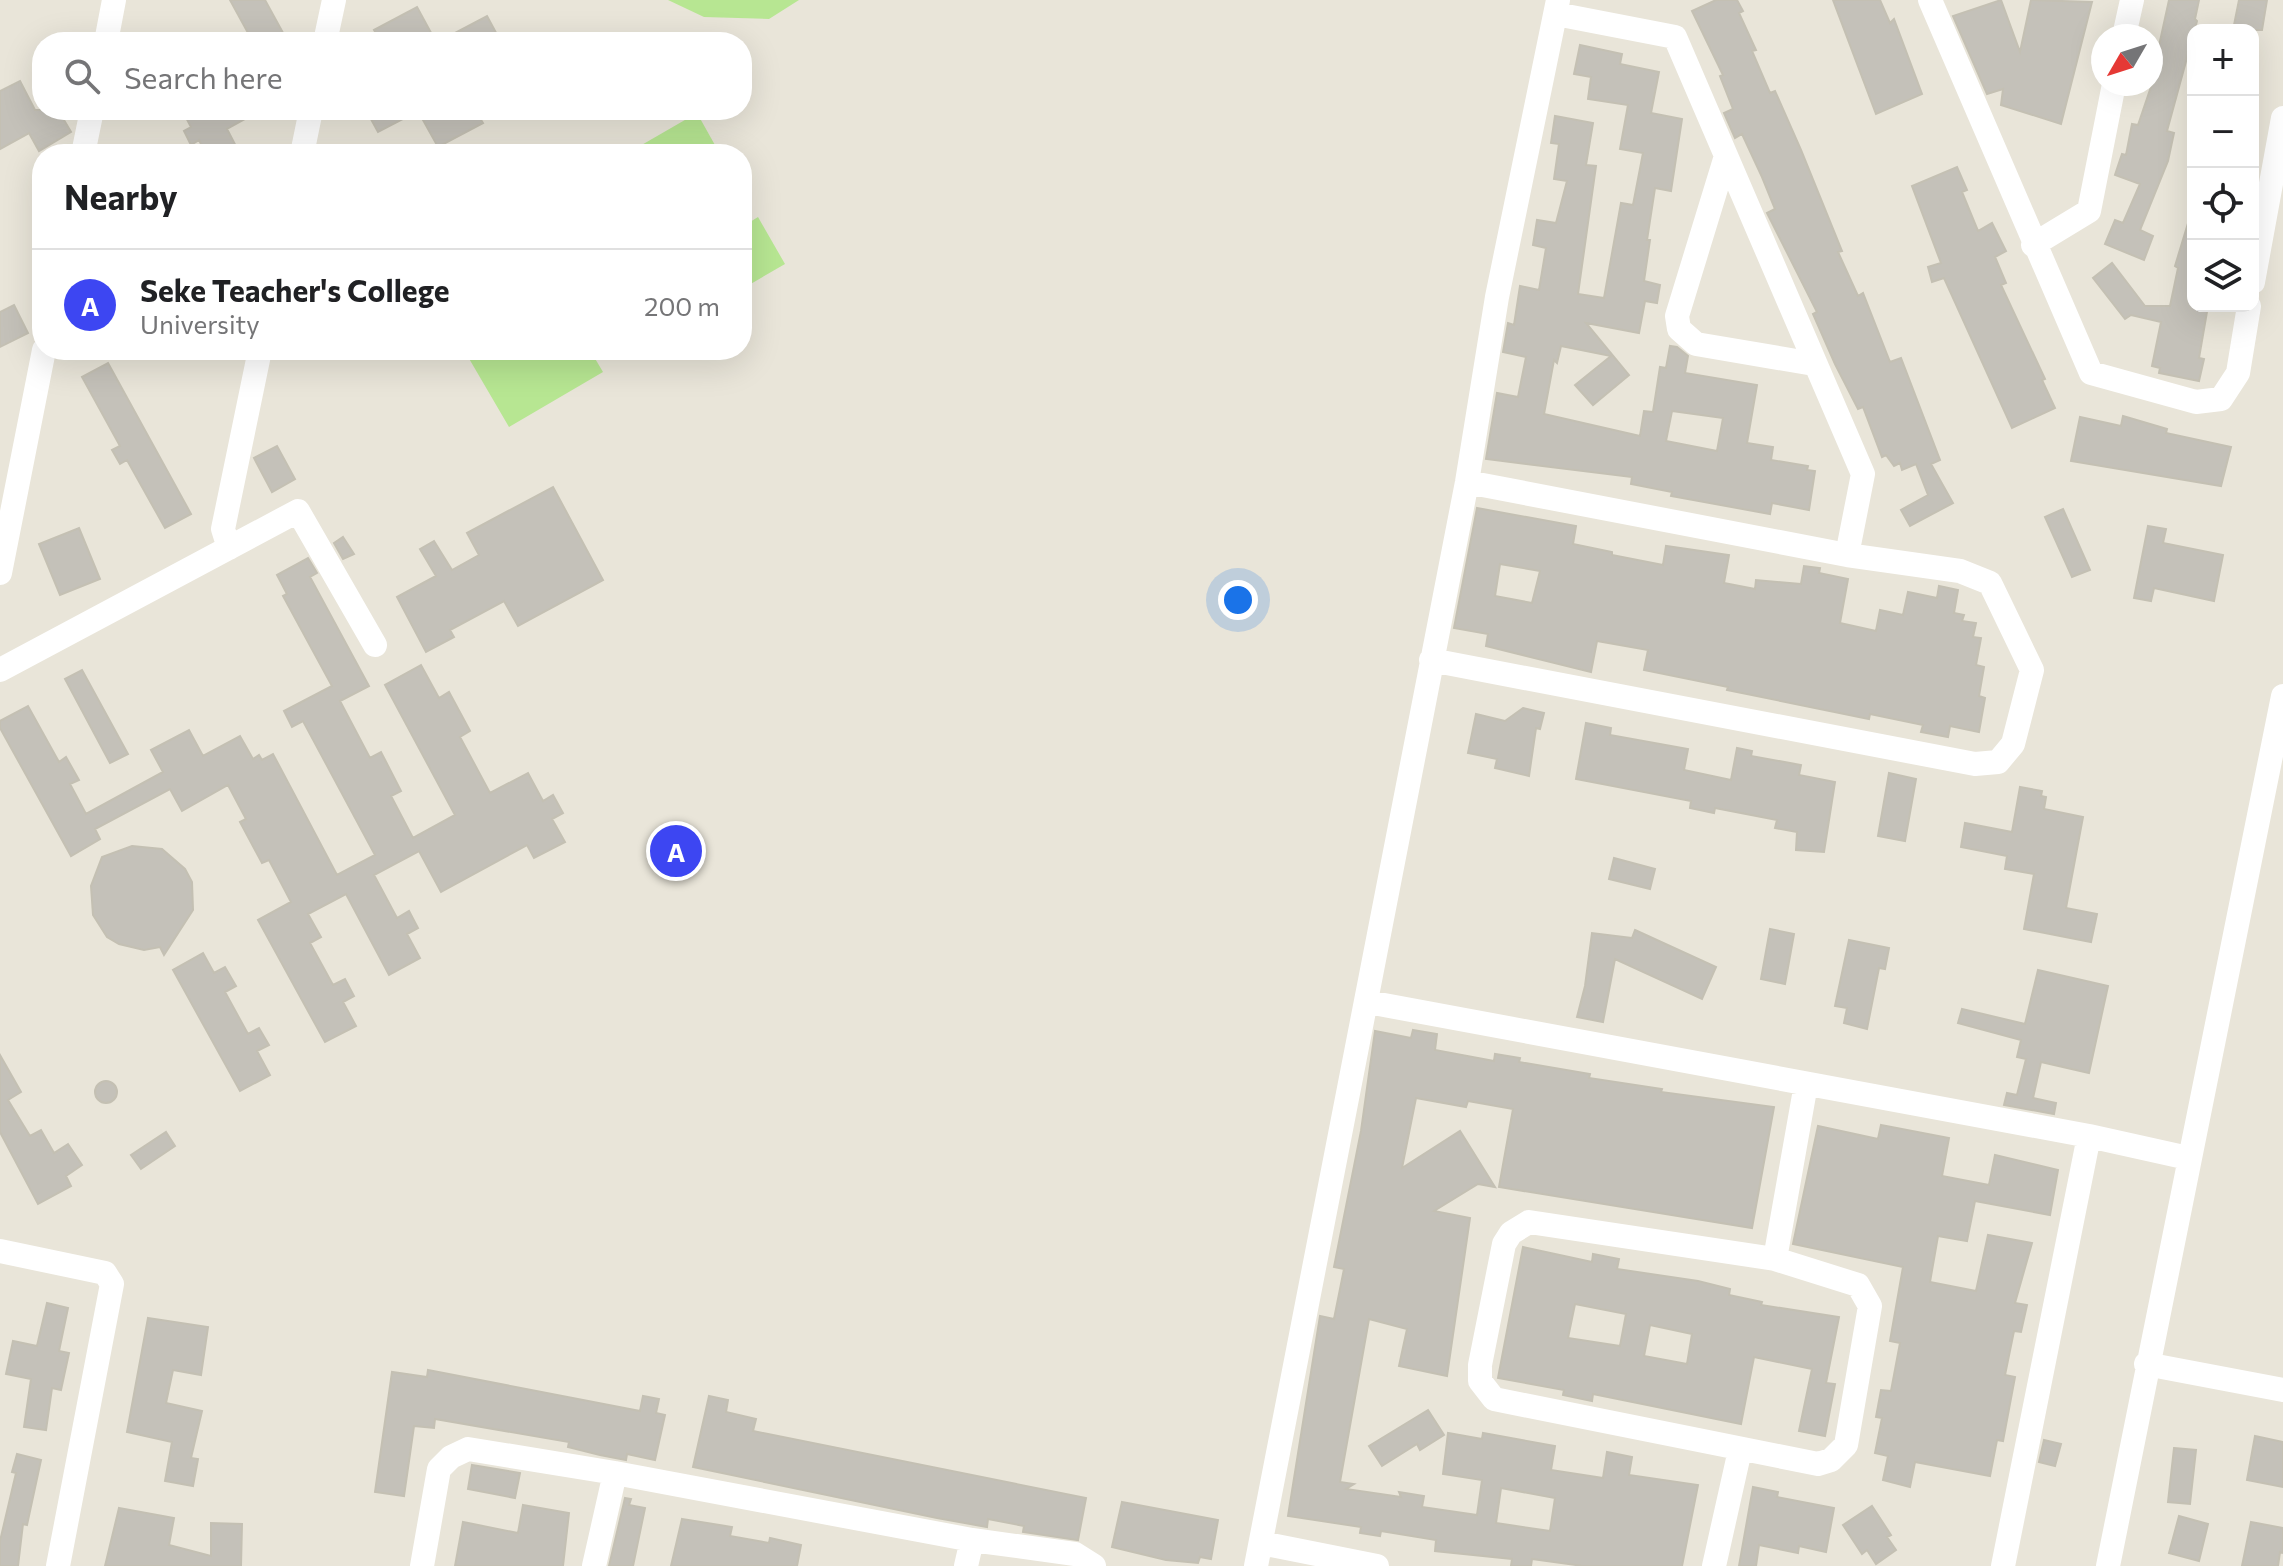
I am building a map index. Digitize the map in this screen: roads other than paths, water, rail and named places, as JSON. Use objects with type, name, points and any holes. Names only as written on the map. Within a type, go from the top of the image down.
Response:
[{"type":"street","points":[[108,32],[114,0]]},
{"type":"street","points":[[327,32],[334,0]]},
{"type":"street","points":[[1930,0],[2033,245],[2091,373],[2196,402],[2221,399],[2238,373],[2248,312]]},
{"type":"street","points":[[2127,24],[2132,0]]},
{"type":"street","points":[[1377,1566],[1258,1555],[1467,482],[1497,297],[1557,7],[1675,37],[1863,474],[1847,555]]},
{"type":"street","points":[[2033,245],[2089,211],[2112,96]]},
{"type":"street","points":[[2259,249],[2283,118]]},
{"type":"street","points":[[85,144],[90,120]]},
{"type":"street","points":[[304,144],[309,120]]},
{"type":"street","points":[[1726,156],[1677,316],[1679,329],[1696,344],[1814,364]]},
{"type":"street","points":[[0,573],[42,360]]},
{"type":"street","points":[[229,548],[223,529],[258,360]]},
{"type":"street","points":[[1431,660],[1975,764],[1998,762],[2013,744],[2032,670],[1990,583],[1960,571],[1847,555],[1467,482]]},
{"type":"street","points":[[0,670],[298,511],[375,645]]},
{"type":"street","points":[[2108,1566],[2146,1364],[2283,696]]},
{"type":"street","points":[[1368,1002],[2089,1136],[2188,1158]]},
{"type":"street","points":[[1775,1259],[1806,1084]]},
{"type":"street","points":[[2003,1566],[2089,1136]]},
{"type":"street","points":[[1529,1222],[1775,1259],[1850,1280],[1866,1295],[1870,1306],[1846,1445],[1831,1460],[1818,1464],[1501,1402],[1486,1392],[1480,1381],[1480,1365],[1504,1244],[1511,1233],[1529,1222]]},
{"type":"street","points":[[0,1251],[105,1273],[112,1284],[58,1566]]},
{"type":"street","points":[[2146,1364],[2283,1390]]},
{"type":"street","points":[[422,1566],[439,1469],[451,1457],[468,1449],[485,1449],[972,1540],[1075,1554],[1094,1566]]},
{"type":"street","points":[[1714,1566],[1740,1450]]},
{"type":"street","points":[[594,1566],[615,1473]]},
{"type":"street","points":[[966,1566],[972,1540]]},
{"type":"place","name":"Seke Teacher's College","points":[[676,851]]}]
